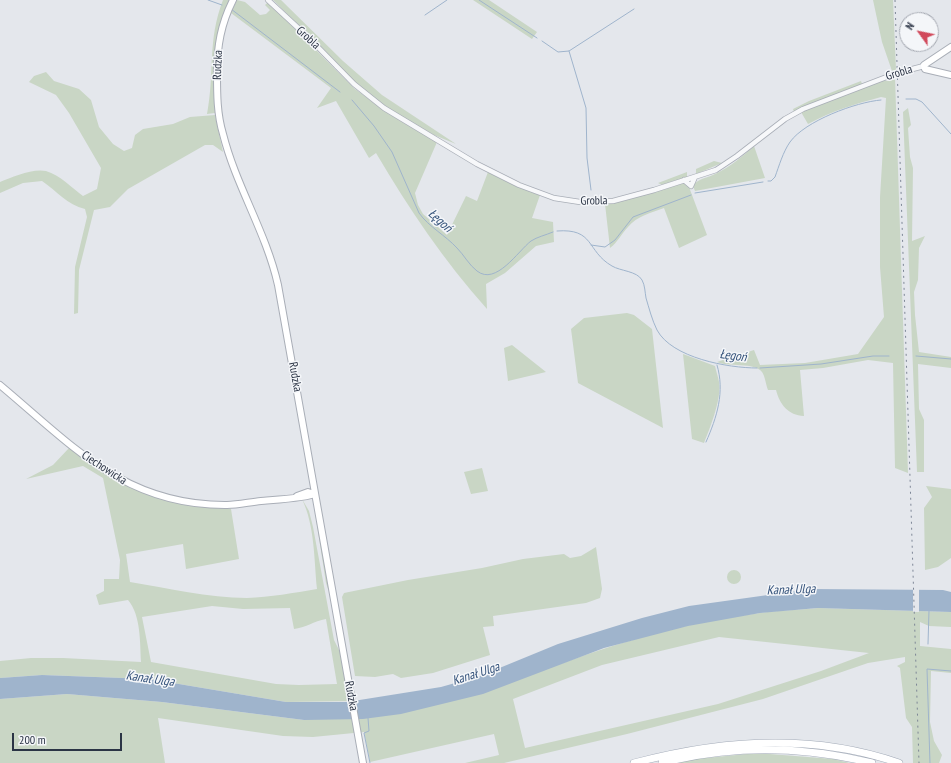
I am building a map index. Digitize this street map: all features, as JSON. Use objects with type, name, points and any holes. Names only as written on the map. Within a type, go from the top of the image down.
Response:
[{"type":"main road","name":"Rudzka","points":[[233,0],[221,29],[218,47],[217,87],[220,119],[230,157],[261,231],[276,276],[363,763]]},
{"type":"main road","points":[[924,66],[925,63],[951,47]]},
{"type":"main road","name":"Grobla","points":[[924,66],[929,71],[951,76]]},
{"type":"main road","name":"Ciechowicka","points":[[0,385],[94,464],[123,481],[166,498],[197,504],[229,505],[304,495]]},
{"type":"main road","points":[[304,495],[312,478]]},
{"type":"main road","points":[[304,495],[308,492],[314,494]]},
{"type":"main road","points":[[304,495],[317,508]]},
{"type":"main road","points":[[634,763],[693,749],[768,743],[828,747],[896,762]]},
{"type":"main road","points":[[662,763],[715,753],[768,750],[827,754],[872,763]]},
{"type":"street","name":"Grobla","points":[[268,0],[310,39],[354,84],[384,108],[477,164],[519,185],[554,198],[580,202],[613,201],[684,180],[691,186],[695,177],[716,170],[737,156],[785,119],[803,109],[826,98],[888,76],[924,66]]},
{"type":"green space","points":[[223,0],[230,0],[220,27],[215,55],[215,113],[207,114],[211,85],[213,43],[218,15]]},
{"type":"green space","points":[[237,0],[245,2],[260,15],[266,14],[270,10],[265,5],[268,2],[355,89],[391,115],[437,142],[415,193],[418,205],[423,214],[447,235],[466,196],[477,201],[488,172],[540,195],[532,218],[553,222],[554,242],[536,246],[505,273],[486,284],[487,309],[456,272],[428,234],[376,153],[369,158],[336,101],[317,108],[331,88],[231,13]]},
{"type":"green space","points":[[273,0],[281,0],[343,61],[382,95],[456,144],[434,135],[390,110],[354,83],[324,50]]},
{"type":"green space","points":[[473,0],[489,0],[537,32],[532,39]]},
{"type":"green space","points":[[873,0],[893,0],[896,70],[892,71],[882,42]]},
{"type":"green space","points":[[46,72],[54,81],[79,89],[91,100],[99,127],[113,144],[124,151],[132,148],[135,135],[143,129],[173,124],[190,117],[215,115],[223,152],[213,145],[205,145],[128,189],[110,207],[94,210],[79,270],[78,313],[74,314],[75,267],[87,217],[85,209],[67,201],[42,181],[23,183],[0,193],[0,182],[23,174],[41,170],[56,175],[83,196],[97,189],[101,168],[69,113],[56,95],[29,82],[34,76]]},
{"type":"green space","points":[[895,77],[908,473],[895,468],[893,363],[868,360],[823,368],[800,370],[804,416],[793,414],[782,405],[776,390],[768,390],[763,374],[759,369],[717,362],[754,350],[760,365],[805,363],[858,354],[884,317],[880,267],[880,197],[886,98],[881,97],[853,105],[826,115],[808,124],[801,112],[882,80],[887,81]]},
{"type":"green space","points":[[861,81],[862,84],[794,112],[793,109],[809,101]]},
{"type":"green space","points":[[908,108],[911,125],[908,128],[910,157],[913,168],[912,241],[925,236],[919,248],[918,280],[914,292],[919,352],[951,357],[951,368],[918,364],[919,409],[924,420],[924,472],[917,472],[903,112]]},
{"type":"green space","points":[[754,146],[765,178],[695,191],[693,186],[695,183],[726,168]]},
{"type":"green space","points":[[714,161],[722,163],[696,174],[696,169]]},
{"type":"green space","points":[[687,172],[687,177],[662,185],[658,183]]},
{"type":"green space","points":[[685,182],[689,187],[707,235],[679,248],[664,208],[644,215],[636,220],[610,248],[605,204]]},
{"type":"green space","points":[[627,313],[634,315],[652,329],[663,428],[578,383],[571,329],[584,318]]},
{"type":"green space","points":[[512,345],[546,372],[508,381],[504,348]]},
{"type":"green space","points":[[683,354],[715,366],[719,382],[719,396],[704,443],[692,439]]},
{"type":"green space","points":[[69,448],[108,475],[144,493],[184,504],[231,509],[239,559],[186,569],[183,544],[126,554],[130,582],[203,595],[247,598],[273,596],[317,589],[312,532],[302,499],[309,511],[313,527],[334,640],[341,654],[347,684],[353,684],[356,701],[286,702],[149,679],[42,675],[0,678],[0,661],[31,658],[63,658],[141,662],[138,621],[128,600],[99,605],[96,595],[104,591],[104,579],[119,579],[120,560],[103,478],[83,466],[26,479],[53,465]],"holes":[[[212,606],[243,609],[290,608],[294,629],[326,619],[337,684],[276,684],[151,662],[142,617]]]},
{"type":"green space","points":[[482,468],[488,491],[471,494],[464,472]]},
{"type":"green space","points":[[926,486],[951,489],[951,558],[938,567],[925,570],[924,508],[932,497]]},
{"type":"green space","points":[[314,506],[329,588],[328,589],[326,583]]},
{"type":"green space","points":[[596,547],[602,589],[600,598],[586,603],[493,616],[494,626],[483,627],[490,655],[433,673],[401,678],[393,674],[375,677],[355,676],[342,597],[344,593],[523,559],[564,554],[570,558],[581,556]]},
{"type":"green space","points":[[731,570],[737,570],[741,574],[741,580],[737,584],[731,584],[727,580],[727,574]]},
{"type":"green space","points":[[818,608],[951,612],[951,627],[929,626],[920,622],[920,646],[951,649],[951,673],[931,671],[930,722],[934,741],[942,755],[939,763],[913,763],[912,727],[906,718],[900,668],[897,666],[905,662],[905,657],[868,663],[763,699],[627,734],[504,763],[465,763],[499,755],[494,734],[370,762],[364,732],[313,737],[283,736],[158,718],[165,763],[0,763],[0,699],[67,694],[162,702],[304,720],[563,663],[635,639],[685,626],[774,611]],"holes":[[[719,637],[869,653],[821,671],[718,704],[525,748],[513,699],[602,665]]]},
{"type":"green space","points":[[757,753],[833,759],[850,763],[671,763],[685,760]]},
{"type":"water","points":[[811,589],[943,590],[951,592],[951,612],[818,608],[760,613],[688,626],[604,648],[483,694],[401,714],[363,719],[304,720],[162,702],[67,694],[0,699],[0,678],[42,675],[149,679],[286,702],[347,702],[441,687],[480,676],[558,644],[642,618],[689,606]]},
{"type":"pier","points":[[913,588],[919,588],[919,612],[913,612]]},
{"type":"waterway","name":"Łęgoń","points":[[208,0],[222,5]]},
{"type":"waterway","points":[[425,15],[447,0]]},
{"type":"waterway","points":[[479,0],[537,38]]},
{"type":"waterway","name":"Łęgoń","points":[[231,9],[340,92]]},
{"type":"waterway","points":[[542,41],[558,52],[569,51],[634,9]]},
{"type":"waterway","points":[[569,51],[586,108],[587,158],[591,190]]},
{"type":"waterway","points":[[906,99],[916,99],[922,102],[951,134]]},
{"type":"waterway","name":"Łęgoń","points":[[352,100],[374,126],[392,152],[419,213],[427,223],[457,248],[471,266],[477,271],[484,274],[492,274],[499,271],[531,241],[553,232]]},
{"type":"waterway","points":[[768,181],[771,181],[775,177],[783,155],[790,142],[797,134],[819,120],[832,114],[858,104],[881,100]]},
{"type":"waterway","points":[[695,193],[763,182]]},
{"type":"waterway","points":[[591,245],[605,247],[615,240],[633,217],[691,195]]},
{"type":"waterway","name":"Łęgoń","points":[[557,231],[578,233],[584,237],[598,254],[612,266],[640,277],[644,284],[646,298],[657,330],[664,340],[675,348],[702,360],[731,366],[757,368]]},
{"type":"waterway","name":"Łęgoń","points":[[760,368],[821,364],[873,356],[889,356]]},
{"type":"waterway","name":"Łęgoń","points":[[916,356],[951,359]]},
{"type":"waterway","points":[[706,442],[719,404],[720,385],[717,365]]},
{"type":"waterway","points":[[928,644],[929,611]]},
{"type":"waterway","points":[[930,763],[927,669],[951,671]]},
{"type":"waterway","points":[[368,718],[369,731],[364,733],[370,763]]},
{"type":"railway","points":[[895,0],[919,763]]},
{"type":"water label","name":"Kanał Ulga","points":[[791,590]]},
{"type":"water label","name":"Kanał Ulga","points":[[476,674]]},
{"type":"water label","name":"Kanał Ulga","points":[[150,679]]}]
